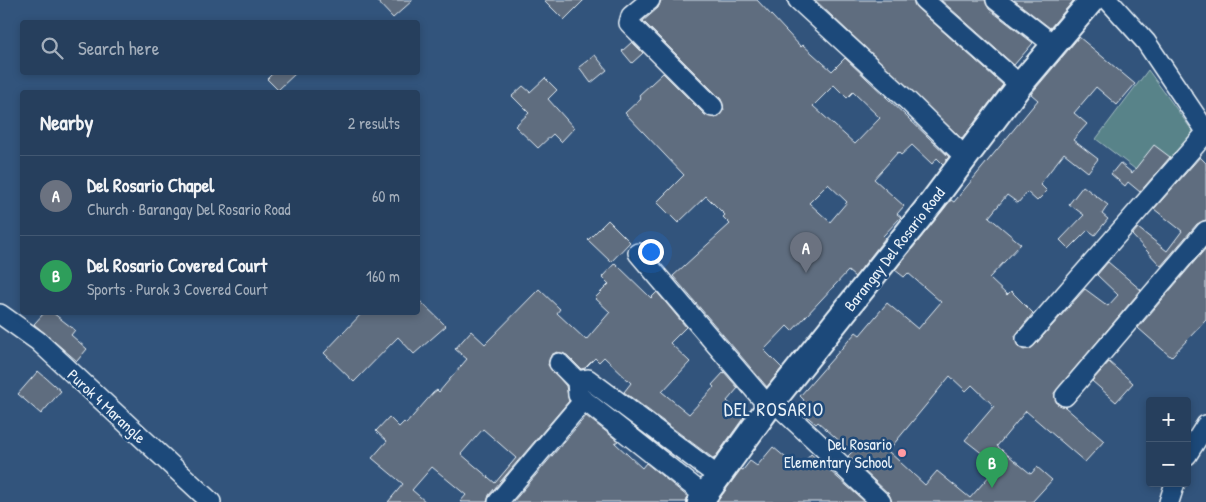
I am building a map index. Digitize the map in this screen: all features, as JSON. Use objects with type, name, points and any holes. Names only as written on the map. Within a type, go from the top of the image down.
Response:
[{"type":"main road","name":"Barangay Del Rosario Road","points":[[702,499],[771,404],[965,158],[1020,85],[1092,0]]},
{"type":"street","points":[[650,0],[631,16],[629,23],[713,107]]},
{"type":"street","points":[[798,0],[908,101],[965,158]]},
{"type":"street","points":[[924,0],[1020,85]]},
{"type":"street","points":[[996,0],[1054,45]]},
{"type":"street","points":[[1026,339],[1206,132],[1146,42],[1108,0]]},
{"type":"street","points":[[1065,396],[1206,230]]},
{"type":"street","points":[[638,253],[771,404],[881,502]]},
{"type":"street","name":"Purok 4 Marangle","points":[[0,314],[38,341],[211,502]]},
{"type":"street","points":[[559,363],[577,381],[578,395],[702,499]]},
{"type":"street","points":[[577,381],[588,379],[593,382],[719,477]]},
{"type":"street","points":[[498,502],[584,400]]},
{"type":"street","points":[[1191,449],[1206,425]]},
{"type":"street","points":[[1170,502],[1174,487]]},
{"type":"green space","points":[[1148,70],[1194,133],[1152,182],[1096,139]]},
{"type":"building","points":[[376,0],[413,0],[393,18]]},
{"type":"building","points":[[544,0],[584,0],[564,20]]},
{"type":"building","points":[[661,0],[757,0],[801,47],[803,45],[832,71],[845,58],[949,157],[943,164],[937,158],[932,164],[912,145],[901,155],[898,152],[874,179],[904,206],[897,214],[901,217],[883,236],[885,238],[855,277],[848,271],[792,331],[787,326],[764,350],[782,368],[767,387],[673,276],[730,224],[723,217],[725,215],[706,196],[678,223],[657,202],[684,175],[625,113],[641,98],[639,95],[663,73],[705,115],[716,118],[724,110],[721,99],[643,21],[658,8]],"holes":[[[834,85],[847,98],[853,92],[880,118],[855,144],[813,106]],[[828,184],[847,202],[830,222],[809,203]]]},
{"type":"building","points":[[815,0],[913,0],[917,8],[1003,85],[962,139]]},
{"type":"building","points":[[941,0],[985,0],[989,9],[1033,43],[1014,65]]},
{"type":"building","points":[[1014,0],[1074,0],[1050,28]]},
{"type":"building","points":[[1079,37],[1135,84],[1117,105],[1096,87],[1074,113],[1087,124],[1073,140],[1098,159],[1088,172],[1064,153],[1040,184],[1047,191],[1037,201],[1027,192],[1018,203],[1007,195],[989,217],[1021,244],[989,278],[1007,295],[1011,291],[1033,313],[1015,336],[1018,347],[1024,350],[1034,346],[1085,289],[1108,306],[1118,295],[1097,275],[1108,262],[1141,290],[1054,393],[1057,404],[1065,407],[1104,441],[1085,462],[1026,411],[997,446],[1031,474],[1037,467],[1052,480],[1032,502],[892,502],[889,494],[848,456],[852,452],[818,422],[816,424],[797,408],[804,400],[800,396],[856,332],[860,335],[887,303],[918,329],[941,302],[908,273],[904,277],[895,270],[951,200],[954,202],[1038,100],[1031,94]],"holes":[[[950,376],[966,391],[972,385],[994,406],[965,440],[998,466],[970,498],[937,471],[925,485],[888,451]]]},
{"type":"building","points":[[632,42],[643,53],[632,63],[622,51]]},
{"type":"building","points":[[595,55],[607,70],[591,83],[579,67]]},
{"type":"building","points":[[271,75],[294,75],[278,90],[267,79]]},
{"type":"building","points":[[545,78],[557,90],[548,99],[574,128],[561,142],[553,134],[538,148],[515,126],[529,113],[512,96],[523,86],[530,92]]},
{"type":"building","points":[[1154,145],[1170,157],[1140,192],[1128,182],[1125,186],[1111,174],[1120,163],[1132,173]]},
{"type":"building","points":[[1200,157],[1206,163],[1206,220],[1197,224],[1161,266],[1132,235],[1138,228],[1167,251],[1182,231],[1154,209]]},
{"type":"building","points":[[1083,186],[1108,205],[1102,214],[1108,219],[1095,235],[1088,230],[1069,249],[1060,240],[1084,215],[1069,204]]},
{"type":"building","points":[[608,220],[630,242],[611,262],[588,240]]},
{"type":"building","points":[[1206,248],[1206,320],[1171,357],[1138,328]]},
{"type":"building","points":[[615,263],[651,298],[657,292],[686,327],[670,343],[690,362],[662,392],[689,414],[714,387],[712,385],[724,372],[738,388],[727,401],[744,417],[714,459],[624,392],[631,383],[604,357],[599,362],[595,358],[585,368],[581,369],[567,355],[557,352],[551,355],[548,365],[566,386],[569,401],[489,495],[487,502],[460,502],[466,495],[432,467],[412,490],[426,502],[388,502],[403,484],[372,458],[387,441],[376,431],[389,417],[399,427],[404,422],[406,424],[433,393],[437,390],[439,392],[467,359],[455,349],[471,331],[485,344],[539,289],[560,309],[557,313],[586,340],[610,312],[595,298],[609,284],[602,277]],"holes":[[[483,429],[516,458],[495,483],[461,454]]]},
{"type":"building","points":[[420,301],[446,326],[414,354],[398,337],[354,382],[324,353],[360,315],[420,315]]},
{"type":"building","points":[[42,315],[56,315],[75,330],[71,335],[87,349],[77,361],[34,324]]},
{"type":"building","points":[[1109,362],[1133,383],[1116,402],[1092,381]]},
{"type":"building","points":[[38,371],[61,391],[41,414],[18,394]]},
{"type":"building","points":[[586,416],[618,441],[615,443],[642,468],[646,463],[688,497],[686,502],[513,502]]},
{"type":"building","points":[[773,447],[799,469],[811,454],[865,502],[717,502],[741,469],[743,470],[750,461],[757,466]]},
{"type":"place","name":"Del Rosario Chapel","points":[[806,273]]},
{"type":"place","name":"Del Rosario Elementary School","points":[[902,453]]},
{"type":"place","name":"Del Rosario Covered Court","points":[[992,488]]},
{"type":"district","name":"DEL ROSARIO","points":[[774,409]]}]
